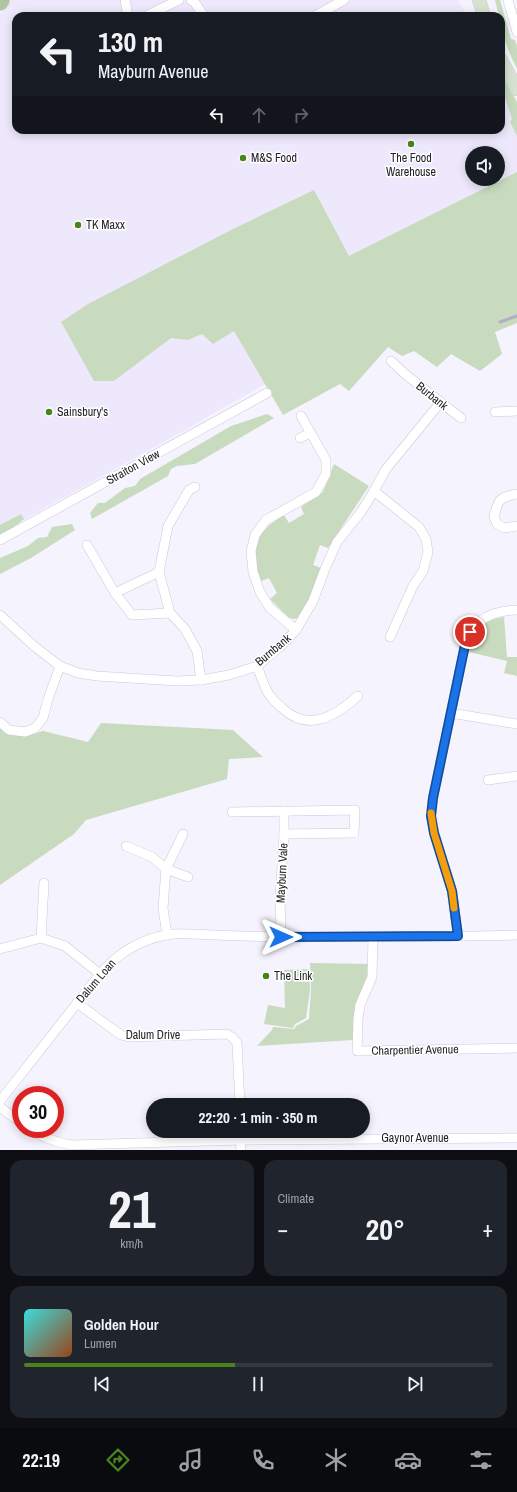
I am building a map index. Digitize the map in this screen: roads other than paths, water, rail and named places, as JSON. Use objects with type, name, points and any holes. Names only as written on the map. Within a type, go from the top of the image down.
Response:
[{"type":"main road","points":[[479,0],[483,12]]},
{"type":"main road","points":[[505,67],[517,89]]},
{"type":"street","points":[[125,0],[127,12]]},
{"type":"street","points":[[154,12],[179,0]]},
{"type":"street","points":[[191,0],[201,12]]},
{"type":"street","points":[[323,12],[344,0]]},
{"type":"street","points":[[508,0],[517,32]]},
{"type":"street","name":"Burbank","points":[[391,361],[440,403],[461,418]]},
{"type":"street","name":"Burbank","points":[[405,374],[410,365]]},
{"type":"street","name":"Straiton View","points":[[0,540],[267,393]]},
{"type":"street","name":"Burnbank","points":[[0,615],[34,646],[60,666],[78,673],[96,676],[201,680],[229,675],[257,666],[280,647],[296,630],[313,602],[337,542],[361,512],[386,469],[440,403]]},
{"type":"street","points":[[495,412],[517,411]]},
{"type":"street","points":[[296,630],[270,608],[260,592],[254,572],[251,551],[255,535],[266,520],[316,492],[326,474],[326,460],[301,416]]},
{"type":"street","points":[[300,438],[310,433]]},
{"type":"street","points":[[189,487],[168,526],[159,572],[170,613],[185,629],[197,650],[201,680]]},
{"type":"street","points":[[374,492],[419,527],[426,539],[428,552],[423,571],[413,586],[399,626],[390,636]]},
{"type":"street","points":[[517,494],[505,496],[497,503],[494,517],[497,524],[504,528],[517,526]]},
{"type":"street","points":[[87,545],[115,593],[132,615],[170,613]]},
{"type":"street","points":[[115,593],[159,572]]},
{"type":"street","points":[[458,936],[452,891],[434,833],[431,816],[433,798],[465,645],[470,632],[480,621],[491,614],[504,610],[517,610]]},
{"type":"street","points":[[0,722],[9,730],[25,732],[35,728],[43,718],[60,666]]},
{"type":"street","points":[[257,666],[270,697],[287,712],[301,719],[320,720],[344,714],[358,696]]},
{"type":"street","points":[[451,713],[517,724]]},
{"type":"street","points":[[488,780],[517,776]]},
{"type":"street","name":"Mayburn Vale","points":[[232,812],[355,810],[354,833],[284,834]]},
{"type":"street","name":"Mayburn Vale","points":[[281,937],[280,897],[284,811]]},
{"type":"street","points":[[167,935],[163,908],[166,869],[183,834]]},
{"type":"street","points":[[126,846],[152,857],[166,869],[188,877]]},
{"type":"street","points":[[41,938],[44,883]]},
{"type":"street","name":"Dalum Loan","points":[[0,1101],[100,974],[112,961],[140,942],[182,933],[220,936],[281,937],[517,936]]},
{"type":"street","name":"Charpentier Avenue","points":[[373,937],[372,977],[360,1005],[357,1051],[517,1048]]},
{"type":"street","points":[[0,950],[41,938],[65,946],[100,974]]},
{"type":"street","name":"Dalum Drive","points":[[77,1004],[121,1036],[226,1034],[232,1037],[237,1043],[240,1098]]},
{"type":"street","points":[[0,1108],[12,1117]]},
{"type":"street","name":"Gaynor Avenue","points":[[370,1136],[517,1138]]},
{"type":"street","name":"Gaynor Avenue","points":[[44,1138],[71,1145],[190,1138]]},
{"type":"street","points":[[241,1138],[241,1150]]},
{"type":"waterway","points":[[500,322],[517,316]]},
{"type":"place","name":"The Food Warehouse","points":[[411,144]]},
{"type":"place","name":"M&S Food","points":[[243,158]]},
{"type":"place","name":"TK Maxx","points":[[78,225]]},
{"type":"place","name":"Sainsbury's","points":[[49,412]]},
{"type":"place","name":"The Link","points":[[266,976]]}]
